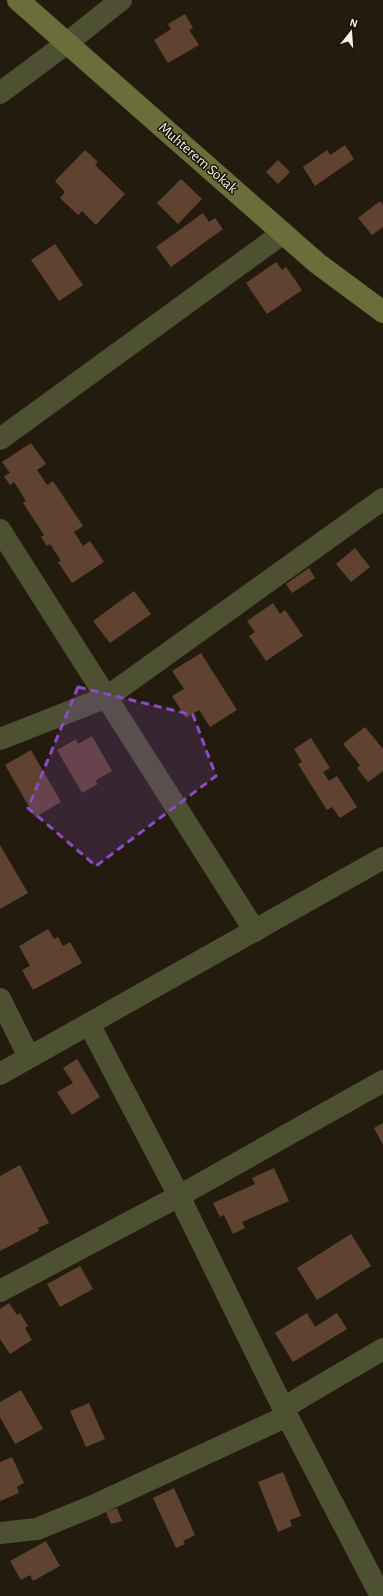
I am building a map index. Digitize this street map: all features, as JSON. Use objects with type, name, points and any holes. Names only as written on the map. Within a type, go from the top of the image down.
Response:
[{"type":"street","name":"Muhterem Sokak","points":[[18,0],[317,263],[383,312]]},
{"type":"street","points":[[0,94],[67,44],[121,0]]},
{"type":"street","points":[[0,439],[283,233]]},
{"type":"street","points":[[0,739],[107,697],[383,499]]},
{"type":"street","points":[[0,530],[255,931]]},
{"type":"street","points":[[0,1074],[383,858]]},
{"type":"street","points":[[0,999],[29,1057]]},
{"type":"street","points":[[89,1024],[179,1196],[285,1412],[381,1596]]},
{"type":"street","points":[[0,1291],[179,1196],[383,1081]]},
{"type":"street","points":[[0,1533],[37,1529],[93,1506],[285,1412],[383,1349]]},
{"type":"highlighted area","points":[[78,687],[193,715],[216,776],[96,866],[28,808]]},
{"type":"building","points":[[185,14],[193,28],[189,30],[199,45],[168,63],[154,40],[171,29],[168,24]]},
{"type":"building","points":[[345,145],[354,159],[315,186],[303,167],[327,150],[330,155]]},
{"type":"building","points":[[85,150],[98,162],[95,165],[125,194],[96,225],[82,211],[78,215],[60,198],[65,192],[55,181]]},
{"type":"building","points":[[278,160],[290,172],[278,184],[266,172]]},
{"type":"building","points":[[181,179],[202,199],[178,224],[157,203]]},
{"type":"building","points":[[380,201],[383,205],[383,227],[372,235],[358,218]]},
{"type":"building","points":[[203,213],[209,222],[215,218],[223,229],[171,267],[156,247]]},
{"type":"building","points":[[55,244],[83,285],[59,301],[31,260]]},
{"type":"building","points":[[276,262],[282,270],[286,267],[302,290],[267,314],[246,283]]},
{"type":"building","points":[[31,443],[46,464],[37,470],[47,485],[53,481],[83,526],[74,532],[83,546],[90,541],[104,562],[72,583],[58,562],[61,561],[50,544],[47,546],[41,537],[44,535],[23,503],[26,501],[14,482],[10,485],[4,476],[10,473],[2,462]]},
{"type":"building","points":[[355,548],[370,567],[351,582],[336,564]]},
{"type":"building","points":[[309,568],[315,578],[292,593],[286,584]]},
{"type":"building","points":[[134,591],[151,614],[110,643],[93,621]]},
{"type":"building","points":[[273,603],[280,614],[285,610],[303,636],[266,661],[249,636],[255,632],[247,621]]},
{"type":"building","points":[[201,653],[237,710],[210,727],[199,710],[186,718],[172,696],[184,689],[172,671]]},
{"type":"building","points":[[365,727],[383,749],[383,771],[368,782],[357,768],[360,765],[343,744]]},
{"type":"building","points":[[92,736],[112,771],[95,781],[98,784],[82,793],[57,750],[76,739],[78,744]]},
{"type":"building","points":[[311,738],[330,768],[323,772],[329,781],[337,776],[357,807],[340,818],[332,807],[327,810],[298,764],[302,762],[294,749]]},
{"type":"building","points":[[31,750],[61,802],[35,817],[5,765]]},
{"type":"building","points":[[0,845],[28,893],[0,909]]},
{"type":"building","points":[[48,929],[54,939],[58,937],[63,946],[70,942],[82,963],[33,990],[22,970],[30,966],[19,946]]},
{"type":"building","points":[[77,1059],[100,1097],[72,1115],[57,1092],[73,1083],[63,1068]]},
{"type":"building","points":[[383,1123],[383,1145],[374,1128]]},
{"type":"building","points":[[20,1165],[49,1223],[38,1228],[39,1231],[0,1251],[0,1176]]},
{"type":"building","points":[[274,1168],[289,1201],[242,1222],[245,1228],[233,1234],[224,1215],[220,1217],[213,1203],[255,1184],[252,1178]]},
{"type":"building","points":[[351,1234],[371,1266],[317,1300],[297,1268]]},
{"type":"building","points":[[80,1266],[93,1289],[60,1307],[47,1284]]},
{"type":"building","points":[[9,1303],[17,1315],[20,1313],[28,1326],[25,1328],[32,1340],[10,1354],[0,1339],[0,1309]]},
{"type":"building","points":[[307,1313],[315,1327],[337,1313],[347,1329],[293,1362],[275,1333]]},
{"type":"building","points":[[21,1390],[43,1429],[15,1444],[0,1417],[0,1402]]},
{"type":"building","points":[[89,1403],[105,1439],[86,1447],[70,1411]]},
{"type":"building","points":[[12,1457],[24,1483],[17,1487],[19,1493],[0,1501],[0,1462]]},
{"type":"building","points":[[283,1472],[301,1516],[290,1520],[292,1526],[278,1532],[258,1482]]},
{"type":"building","points":[[174,1488],[195,1535],[183,1541],[185,1544],[176,1548],[153,1498]]},
{"type":"building","points":[[117,1508],[122,1521],[111,1524],[106,1512]]},
{"type":"building","points":[[46,1541],[60,1566],[33,1581],[30,1575],[21,1580],[10,1561]]}]
